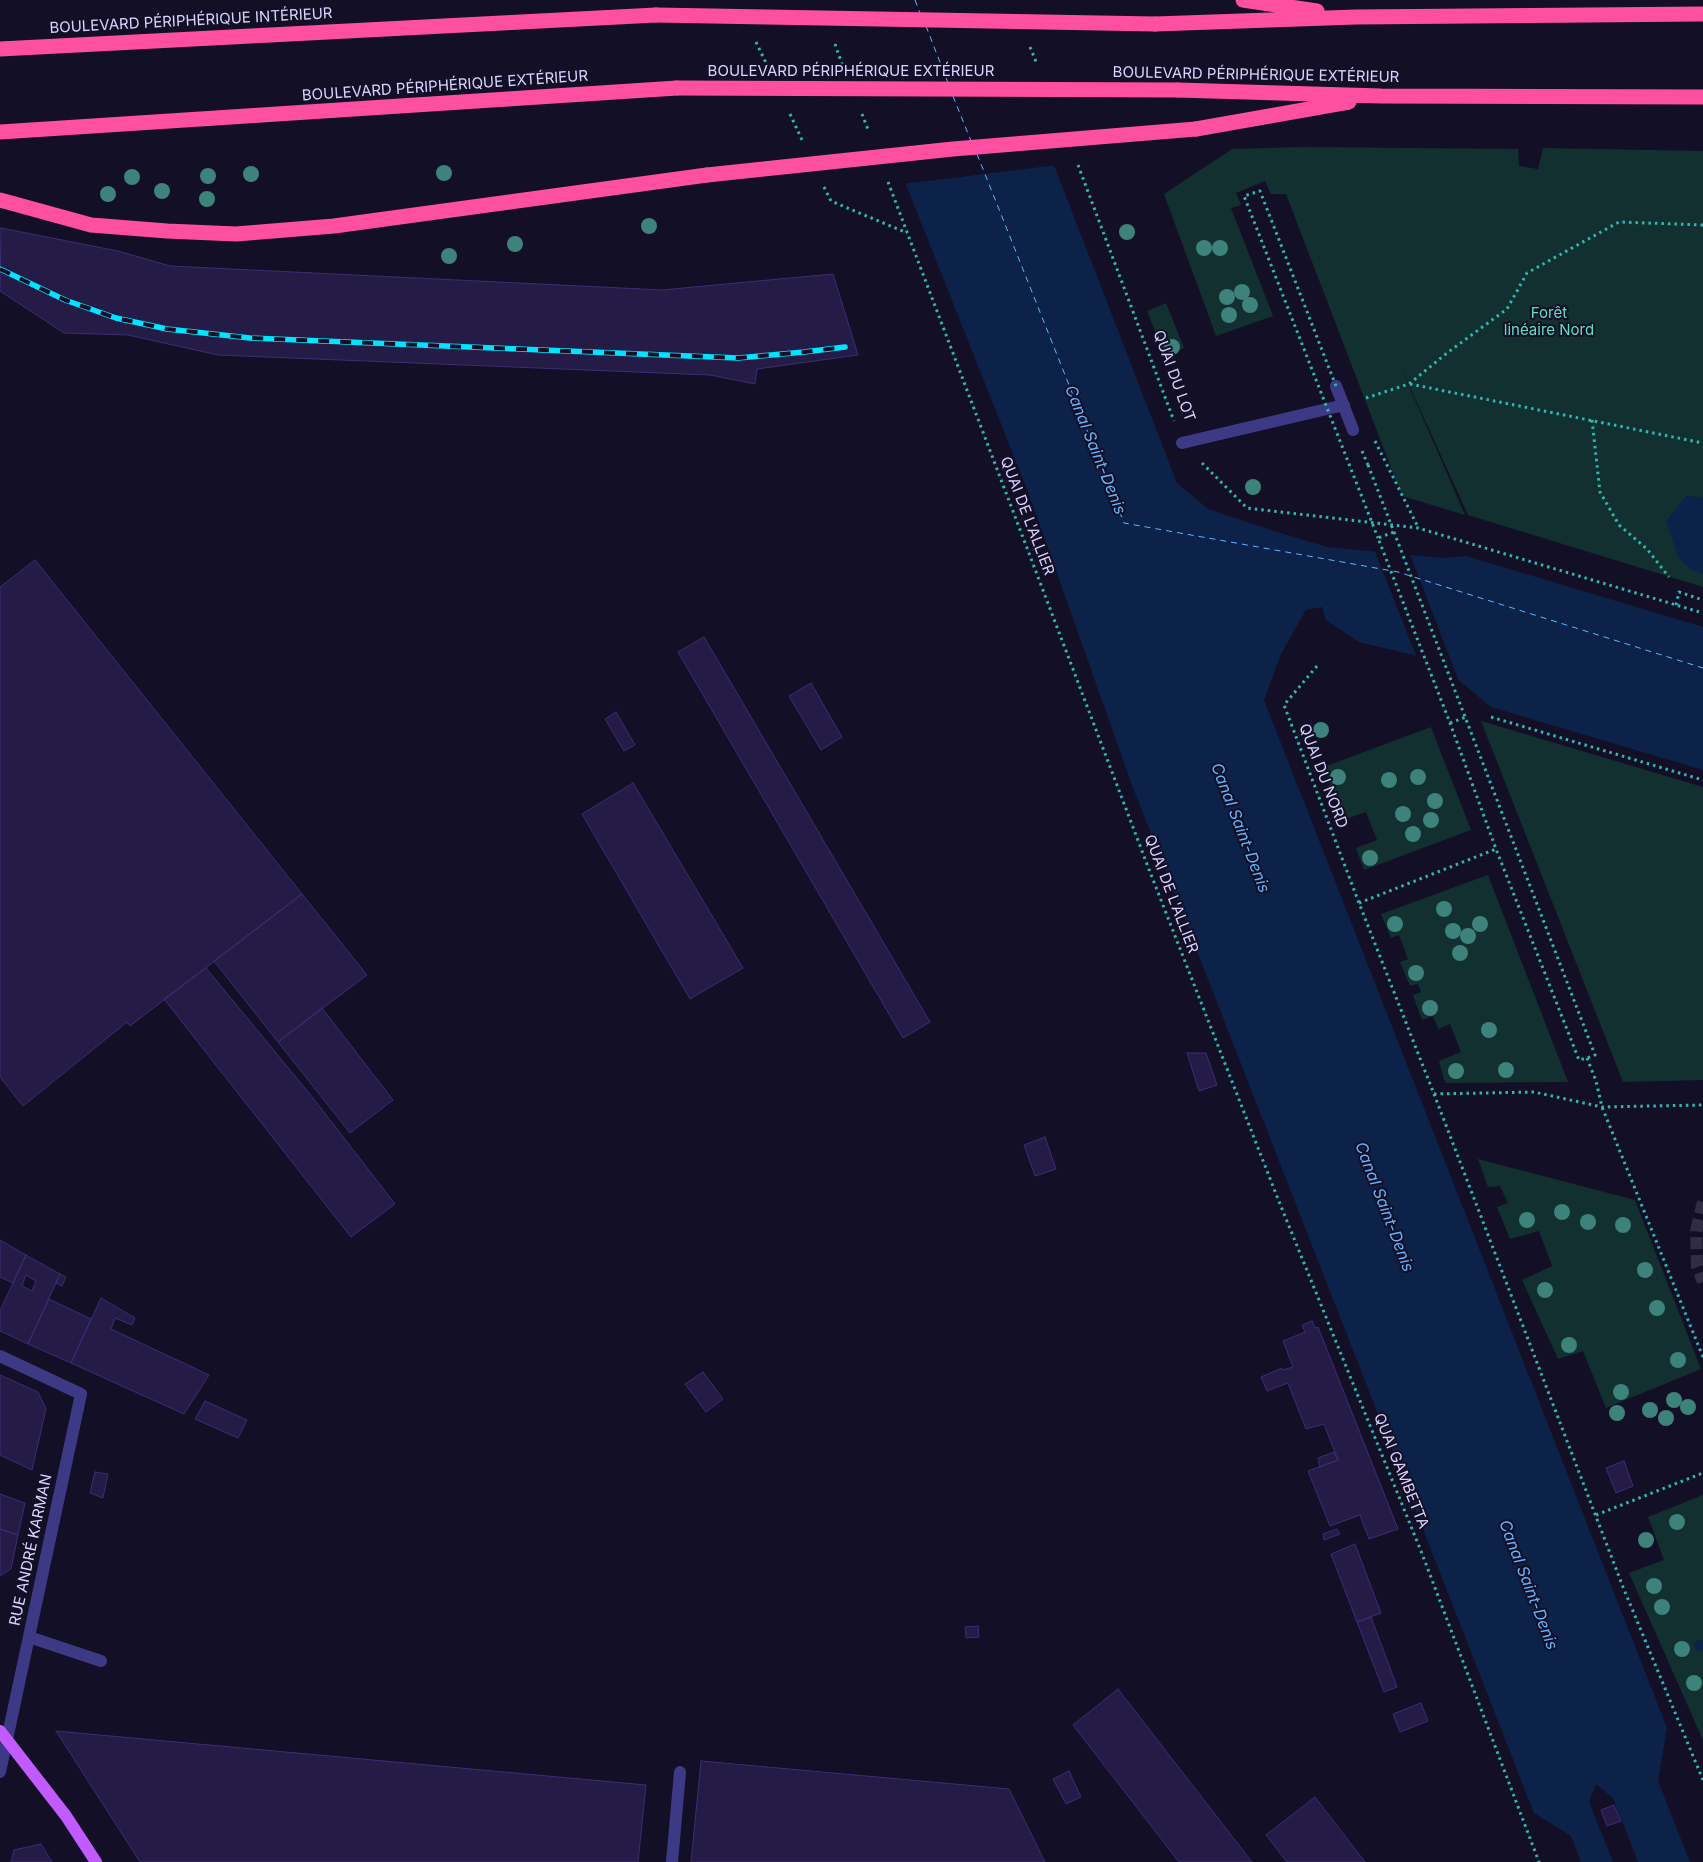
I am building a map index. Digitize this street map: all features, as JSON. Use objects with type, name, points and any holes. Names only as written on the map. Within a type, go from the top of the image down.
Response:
[{"type":"highway","points":[[1243,0],[1356,17]]},
{"type":"highway","name":"BOULEVARD PÉRIPHÉRIQUE INTÉRIEUR","points":[[0,49],[656,15],[1155,24],[1356,17],[1703,14]]},
{"type":"highway","name":"BOULEVARD PÉRIPHÉRIQUE EXTÉRIEUR","points":[[0,132],[677,88],[1178,90],[1381,96],[1703,97]]},
{"type":"highway","points":[[0,200],[91,226],[236,234],[334,226],[708,175],[953,149],[1196,129],[1381,96]]},
{"type":"main road","points":[[3,1736],[66,1816],[96,1862]]},
{"type":"street","points":[[1336,386],[1353,430]]},
{"type":"street","name":"QUAI DU LOT","points":[[1182,443],[1344,405]]},
{"type":"street","name":"RUE ANDRÉ KARMAN","points":[[0,1356],[81,1394],[29,1637],[3,1736],[0,1772]]},
{"type":"street","points":[[29,1637],[101,1661]]},
{"type":"street","points":[[672,1862],[680,1772]]},
{"type":"path","points":[[753,35],[769,70]]},
{"type":"path","points":[[790,114],[806,149]]},
{"type":"path","name":"QUAI DU LOT","points":[[1078,164],[1182,443]]},
{"type":"path","name":"QUAI DE L'ALLIER","points":[[822,184],[830,201],[908,233],[1146,863],[1236,1091]]},
{"type":"path","points":[[1336,386],[1260,191],[1244,196],[1579,1060],[1595,1055],[1368,465]]},
{"type":"path","points":[[1344,405],[1409,384],[1447,353],[1507,309],[1528,273],[1619,222],[1703,225]]},
{"type":"path","points":[[1409,384],[1703,443]]},
{"type":"path","points":[[1592,420],[1600,492],[1619,525],[1647,549],[1669,577]]},
{"type":"path","points":[[1353,430],[1368,427],[1418,528]]},
{"type":"path","points":[[1182,443],[1246,508],[1418,528],[1703,614]]},
{"type":"path","points":[[1378,538],[1394,532]]},
{"type":"path","points":[[1676,605],[1679,592],[1703,600]]},
{"type":"path","name":"QUAI DU NORD","points":[[1317,666],[1284,704],[1627,1596],[1703,1780]]},
{"type":"path","points":[[1450,724],[1466,717]]},
{"type":"path","points":[[1491,717],[1703,780]]},
{"type":"path","points":[[1359,903],[1496,848]]},
{"type":"path","points":[[1587,1058],[1596,1081],[1602,1107],[1703,1357]]},
{"type":"path","name":"QUAI GAMBETTA","points":[[1236,1091],[1421,1551],[1539,1862]]},
{"type":"path","points":[[1434,1094],[1534,1092],[1602,1107],[1703,1105]]},
{"type":"path","points":[[1596,1515],[1703,1473]]},
{"type":"green space","name":"Forêt linéaire Nord","points":[[1303,147],[1518,149],[1519,166],[1538,169],[1543,148],[1703,151],[1703,587],[1468,515],[1398,361],[1465,515],[1402,496],[1286,194],[1271,194],[1265,181],[1236,193],[1241,205],[1231,208],[1273,316],[1216,336],[1164,194],[1232,149]]},
{"type":"green space","points":[[1166,303],[1184,348],[1165,356],[1147,311]]},
{"type":"green space","points":[[1481,721],[1703,787],[1703,1080],[1623,1082]]},
{"type":"green space","points":[[1431,727],[1471,830],[1364,870],[1356,848],[1377,840],[1366,812],[1343,820],[1324,767]]},
{"type":"green space","points":[[1488,875],[1568,1082],[1445,1083],[1439,1061],[1461,1052],[1450,1024],[1438,1029],[1433,1016],[1422,1020],[1413,995],[1421,992],[1418,984],[1410,986],[1400,962],[1408,959],[1399,935],[1391,938],[1381,914]]},
{"type":"green space","points":[[1478,1159],[1635,1200],[1701,1369],[1606,1408],[1583,1351],[1558,1359],[1522,1280],[1552,1266],[1539,1231],[1510,1239],[1497,1207],[1508,1203],[1500,1186],[1488,1187]]},
{"type":"green space","points":[[1703,1495],[1703,1740],[1629,1573],[1664,1560],[1648,1517]]},
{"type":"water","name":"Canal Saint-Denis","points":[[990,0],[1177,483],[1208,509],[1327,547],[1443,558],[1466,556],[1703,627],[1703,770],[1491,707],[1434,660],[1359,642],[1326,620],[1322,607],[1306,610],[1281,654],[1264,700],[1667,1728],[1658,1781],[1690,1862],[1638,1862],[1613,1798],[1596,1784],[1589,1802],[1613,1862],[1581,1862],[1571,1836],[1534,1813],[1132,785],[1027,489],[899,167]]},
{"type":"water","points":[[1686,496],[1703,497],[1703,574],[1690,569],[1678,557],[1666,521]]},
{"type":"pier","points":[[833,0],[993,0],[1057,165],[903,184]]},
{"type":"pier","points":[[1374,549],[1409,552],[1460,684],[1433,662],[1417,658]]},
{"type":"building","points":[[1,228],[118,251],[170,266],[662,290],[833,274],[858,355],[757,369],[755,384],[710,375],[218,355],[128,335],[64,333],[0,291]]},
{"type":"building","points":[[35,560],[302,894],[130,1026],[127,1022],[23,1106],[0,1077],[0,587]]},
{"type":"building","points":[[704,637],[930,1022],[903,1038],[678,652]]},
{"type":"building","points":[[811,683],[842,737],[821,750],[789,696]]},
{"type":"building","points":[[616,712],[635,745],[624,751],[605,719]]},
{"type":"building","points":[[633,783],[743,968],[690,999],[582,814]]},
{"type":"building","points":[[302,894],[367,975],[278,1042],[214,961]]},
{"type":"building","points":[[206,968],[313,1098],[395,1204],[351,1237],[164,999]]},
{"type":"building","points":[[322,1008],[393,1100],[350,1133],[278,1042]]},
{"type":"building","points":[[1187,1053],[1206,1053],[1217,1085],[1199,1091]]},
{"type":"building","points":[[1045,1137],[1056,1169],[1035,1176],[1024,1145]]},
{"type":"building","points":[[0,1240],[26,1255],[13,1283],[0,1277]]},
{"type":"building","points":[[26,1255],[60,1274],[28,1344],[0,1331],[0,1311]],"holes":[[[26,1275],[36,1281],[32,1291],[22,1286]]]},
{"type":"building","points":[[60,1274],[66,1277],[62,1286],[56,1283]]},
{"type":"building","points":[[101,1298],[135,1318],[132,1325],[115,1318],[111,1329],[209,1375],[184,1414],[71,1363]]},
{"type":"building","points":[[49,1299],[91,1319],[71,1363],[28,1344]]},
{"type":"building","points":[[1312,1321],[1315,1328],[1318,1327],[1398,1529],[1369,1539],[1360,1515],[1330,1526],[1308,1471],[1338,1460],[1324,1424],[1306,1429],[1288,1383],[1267,1391],[1261,1377],[1282,1368],[1283,1370],[1293,1367],[1283,1341],[1305,1332],[1302,1325]]},
{"type":"building","points":[[703,1372],[723,1399],[706,1412],[685,1384]]},
{"type":"building","points":[[0,1375],[38,1392],[46,1409],[32,1470],[0,1455]]},
{"type":"building","points":[[205,1401],[247,1420],[238,1438],[195,1419]]},
{"type":"building","points":[[1334,1452],[1338,1460],[1320,1467],[1318,1458]]},
{"type":"building","points":[[1624,1461],[1633,1486],[1616,1493],[1606,1468]]},
{"type":"building","points":[[95,1472],[108,1474],[103,1498],[90,1493]]},
{"type":"building","points":[[0,1494],[25,1503],[18,1535],[0,1529]]},
{"type":"building","points":[[0,1529],[18,1535],[11,1569],[0,1576]]},
{"type":"building","points":[[1337,1529],[1340,1534],[1324,1540],[1323,1534]]},
{"type":"building","points":[[1355,1544],[1381,1613],[1357,1622],[1331,1554]]},
{"type":"building","points":[[1371,1617],[1397,1687],[1384,1692],[1357,1622]]},
{"type":"building","points":[[978,1626],[979,1637],[966,1638],[965,1627]]},
{"type":"building","points":[[1118,1689],[1252,1862],[1179,1862],[1073,1725]]},
{"type":"building","points":[[1421,1703],[1428,1721],[1400,1732],[1393,1714]]},
{"type":"building","points":[[56,1731],[646,1785],[638,1862],[140,1862]]},
{"type":"building","points":[[701,1761],[1009,1789],[1045,1862],[691,1862]]},
{"type":"building","points":[[1069,1771],[1081,1797],[1066,1804],[1053,1779]]},
{"type":"building","points":[[1315,1797],[1365,1862],[1287,1862],[1266,1835]]},
{"type":"building","points":[[1614,1805],[1621,1821],[1607,1826],[1601,1810]]},
{"type":"building","points":[[41,1844],[52,1862],[11,1862],[14,1850]]},
{"type":"waterway","points":[[1699,1645],[1703,1646]]},
{"type":"ferry route","points":[[915,0],[920,13]]},
{"type":"ferry route","points":[[926,26],[948,83]]},
{"type":"ferry route","points":[[953,96],[971,141]]},
{"type":"ferry route","points":[[977,154],[1124,523],[1398,572],[1703,668]]},
{"type":"tunnel","points":[[1703,1202],[1696,1231],[1697,1266],[1703,1282]]},
{"type":"railway","points":[[0,269],[65,300],[116,318],[167,329],[250,338],[738,358],[845,347]]}]
